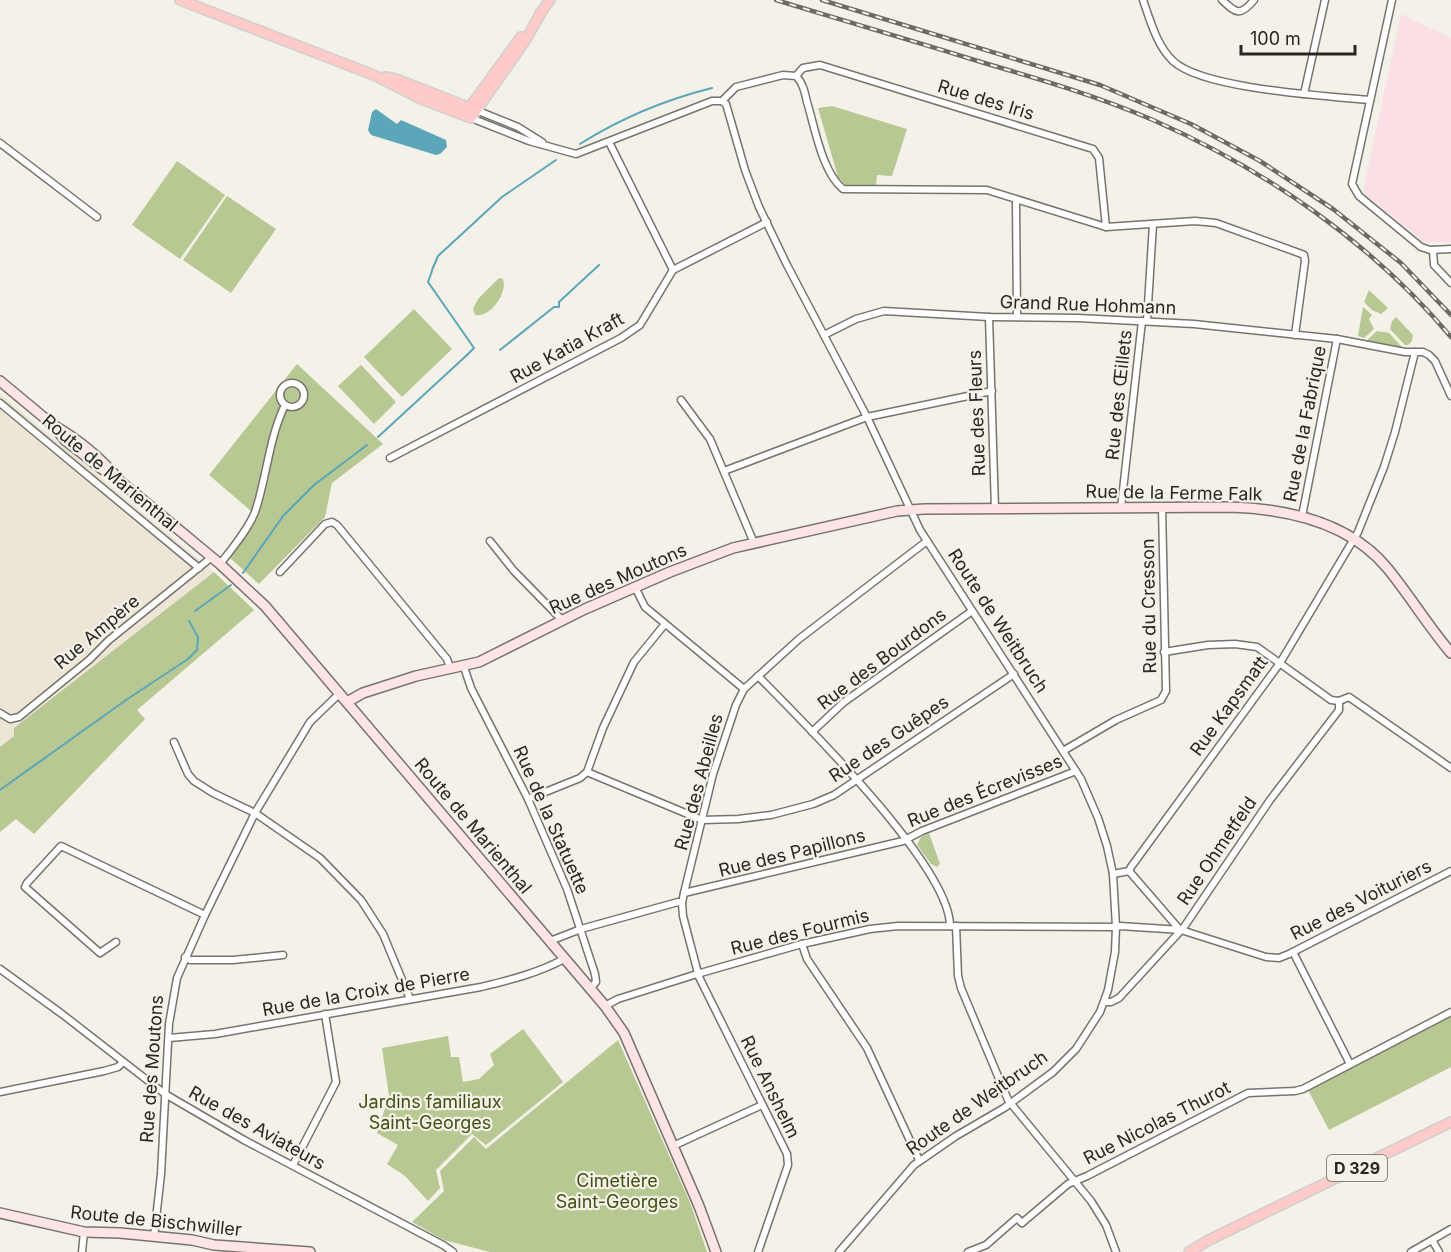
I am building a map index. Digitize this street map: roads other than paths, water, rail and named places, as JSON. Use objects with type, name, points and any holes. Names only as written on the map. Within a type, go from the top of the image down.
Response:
[{"type":"main road","points":[[180,0],[376,76],[420,99],[470,113],[525,41],[550,0]]},
{"type":"main road","name":"D 329","points":[[1189,1252],[1209,1240],[1451,1122]]},
{"type":"street","points":[[1143,0],[1154,30],[1174,62],[1201,76],[1216,81],[1304,94],[1370,100]]},
{"type":"street","points":[[1221,0],[1234,11],[1239,12],[1247,9],[1254,0]]},
{"type":"street","points":[[1304,94],[1325,0]]},
{"type":"street","points":[[1392,0],[1352,180],[1354,190],[1421,247],[1433,250],[1451,249]]},
{"type":"street","name":"Rue des Iris","points":[[796,76],[803,68],[820,65],[1093,149],[1099,158],[1106,227]]},
{"type":"street","points":[[470,113],[529,141],[576,154],[712,101],[722,101],[736,87],[783,75],[796,76],[804,88],[818,140],[834,182],[843,189],[987,190],[1106,227],[1195,221],[1216,223],[1304,255],[1295,335]]},
{"type":"street","name":"Route de Weitbruch","points":[[722,101],[726,104],[750,183],[767,222],[867,417],[910,510],[927,541],[1076,771],[1098,818],[1113,874],[1115,952],[1104,1002],[1094,1023],[1076,1049],[1053,1072],[1010,1104],[919,1160],[839,1252]]},
{"type":"street","points":[[0,142],[97,217]]},
{"type":"street","points":[[609,142],[673,270],[767,222]]},
{"type":"street","points":[[1016,200],[1017,317]]},
{"type":"street","name":"Rue des Œillets","points":[[1121,508],[1145,321],[1154,224]]},
{"type":"street","points":[[1433,250],[1434,265],[1451,283]]},
{"type":"street","name":"Rue Katia Kraft","points":[[390,458],[621,338],[640,325],[673,270]]},
{"type":"street","name":"Grand Rue Hohmann","points":[[824,335],[856,319],[884,311],[1194,324],[1337,339],[1415,352]]},
{"type":"street","name":"Rue des Fleurs","points":[[989,317],[995,509]]},
{"type":"street","name":"Rue de la Fabrique","points":[[1302,516],[1337,339]]},
{"type":"street","points":[[1415,352],[1426,353],[1433,358],[1451,396]]},
{"type":"street","name":"Rue Kapsmatt","points":[[1129,871],[1280,663],[1358,531],[1384,467],[1415,352]]},
{"type":"street","name":"Route de Marienthal","points":[[0,381],[53,425],[71,435],[120,481],[212,557],[265,606],[605,1006],[624,1033],[716,1252]]},
{"type":"street","points":[[289,383],[297,384],[304,393],[303,401],[297,406],[285,405],[280,399],[280,391],[289,383]]},
{"type":"street","points":[[723,471],[867,417],[992,391]]},
{"type":"street","points":[[681,400],[710,439],[754,543]]},
{"type":"street","name":"Route de Marienthal","points":[[0,403],[199,568]]},
{"type":"street","points":[[220,564],[254,514],[273,439],[285,405]]},
{"type":"street","name":"Rue du Cresson","points":[[1063,751],[1116,720],[1161,700],[1166,692],[1162,507]]},
{"type":"street","name":"Rue de la Ferme Falk","points":[[910,510],[1245,507],[1302,516],[1353,539],[1373,553],[1388,568],[1451,653]]},
{"type":"street","name":"Rue des Moutons","points":[[347,702],[383,687],[431,672],[464,667],[484,660],[562,620],[635,587],[723,552],[754,543],[910,510]]},
{"type":"street","points":[[280,572],[325,524],[332,522],[337,525],[447,659],[450,668]]},
{"type":"street","points":[[490,541],[514,571],[562,620]]},
{"type":"street","name":"Rue des Abeilles","points":[[697,974],[682,903],[713,774],[736,705],[744,689],[799,639],[927,541]]},
{"type":"street","name":"Rue Ampère","points":[[0,713],[10,719],[19,717],[212,557]]},
{"type":"street","points":[[635,587],[645,607],[744,689]]},
{"type":"street","name":"Rue des Bourdons","points":[[812,732],[844,702],[972,611]]},
{"type":"street","points":[[528,799],[580,778],[586,772],[603,728],[634,662],[665,624]]},
{"type":"street","points":[[1164,652],[1208,645],[1235,644],[1257,647],[1331,700],[1339,701],[1349,697],[1451,768]]},
{"type":"street","name":"Rue de la Statuette","points":[[464,667],[471,688],[528,799],[567,889],[595,974],[596,981],[590,989]]},
{"type":"street","name":"Rue des Guêpes","points":[[702,820],[771,815],[813,804],[834,795],[1014,674]]},
{"type":"street","points":[[758,676],[857,781],[906,840],[932,876],[953,926],[961,988],[1010,1104],[1091,1201],[1102,1219],[1116,1252]]},
{"type":"street","name":"Rue des Moutons","points":[[154,1237],[161,1174],[169,1024],[177,978],[255,813],[310,722],[340,693]]},
{"type":"street","name":"Rue Ohmetfeld","points":[[1104,1002],[1111,1002],[1119,998],[1181,930],[1270,800],[1339,710],[1339,701]]},
{"type":"street","points":[[174,742],[188,774],[194,781],[213,793],[255,813],[320,858],[360,900],[383,934],[410,999]]},
{"type":"street","name":"Rue des Écrevisses","points":[[906,840],[922,831],[1076,771]]},
{"type":"street","points":[[586,772],[702,820]]},
{"type":"street","name":"Rue des Papillons","points":[[684,893],[906,840]]},
{"type":"street","points":[[116,942],[100,953],[25,887],[61,846],[205,915]]},
{"type":"street","points":[[1113,874],[1129,871],[1181,930]]},
{"type":"street","name":"Rue des Voituriers","points":[[1116,927],[1181,930],[1266,957],[1279,958],[1451,871]]},
{"type":"street","points":[[550,942],[581,929],[678,902],[682,903]]},
{"type":"street","name":"Rue des Fourmis","points":[[605,1006],[618,999],[697,974],[802,944],[870,929],[898,926],[1116,927]]},
{"type":"street","points":[[802,944],[807,959],[867,1048],[919,1160]]},
{"type":"street","points":[[1293,952],[1350,1064]]},
{"type":"street","points":[[185,957],[190,960],[233,960],[283,956]]},
{"type":"street","name":"Rue de la Croix de Pierre","points":[[169,1038],[215,1034],[481,987],[521,977],[564,959]]},
{"type":"street","name":"Rue des Aviateurs","points":[[0,969],[165,1094],[244,1140],[453,1252]]},
{"type":"street","name":"Rue Anshelm","points":[[697,974],[787,1154],[788,1165],[758,1252]]},
{"type":"street","name":"Rue Nicolas Thurot","points":[[968,1252],[986,1245],[1017,1218],[1022,1223],[1073,1180],[1087,1176],[1248,1093],[1298,1090],[1451,1012]]},
{"type":"street","points":[[293,1165],[336,1082],[324,1014]]},
{"type":"street","points":[[0,1091],[104,1071],[118,1067],[123,1062]]},
{"type":"street","points":[[673,1146],[762,1105]]},
{"type":"street","name":"Route de Bischwiller","points":[[0,1213],[84,1232],[154,1237],[230,1249],[310,1252]]},
{"type":"street","points":[[1411,1252],[1451,1229]]},
{"type":"street","points":[[82,1252],[84,1232]]},
{"type":"street","points":[[1432,1240],[1439,1252]]},
{"type":"water","points":[[376,109],[397,124],[401,120],[446,140],[447,147],[436,155],[371,135],[368,130],[372,112]]},
{"type":"waterway","points":[[580,144],[643,111],[712,88]]},
{"type":"waterway","points":[[432,270],[438,256],[502,197],[556,160]]},
{"type":"waterway","points":[[500,350],[554,307],[559,307],[559,302],[599,265]]},
{"type":"waterway","points":[[432,271],[428,282],[474,348],[467,355]]},
{"type":"waterway","points":[[378,437],[467,355]]},
{"type":"waterway","points":[[243,573],[283,516],[314,485],[367,445]]},
{"type":"waterway","points":[[195,611],[231,585]]},
{"type":"waterway","points":[[0,790],[126,700],[188,659],[197,650],[198,637],[189,621]]},
{"type":"railway","points":[[776,0],[1068,88],[1132,111],[1195,140],[1276,186],[1351,240],[1420,302],[1451,337]]},
{"type":"railway","points":[[822,0],[1100,85],[1191,124],[1260,161],[1333,209],[1401,263],[1451,315]]},
{"type":"park label","name":"Jardins familiaux Saint-Georges","points":[[430,1112]]},
{"type":"park label","name":"Cimetière Saint-Georges","points":[[617,1191]]}]
